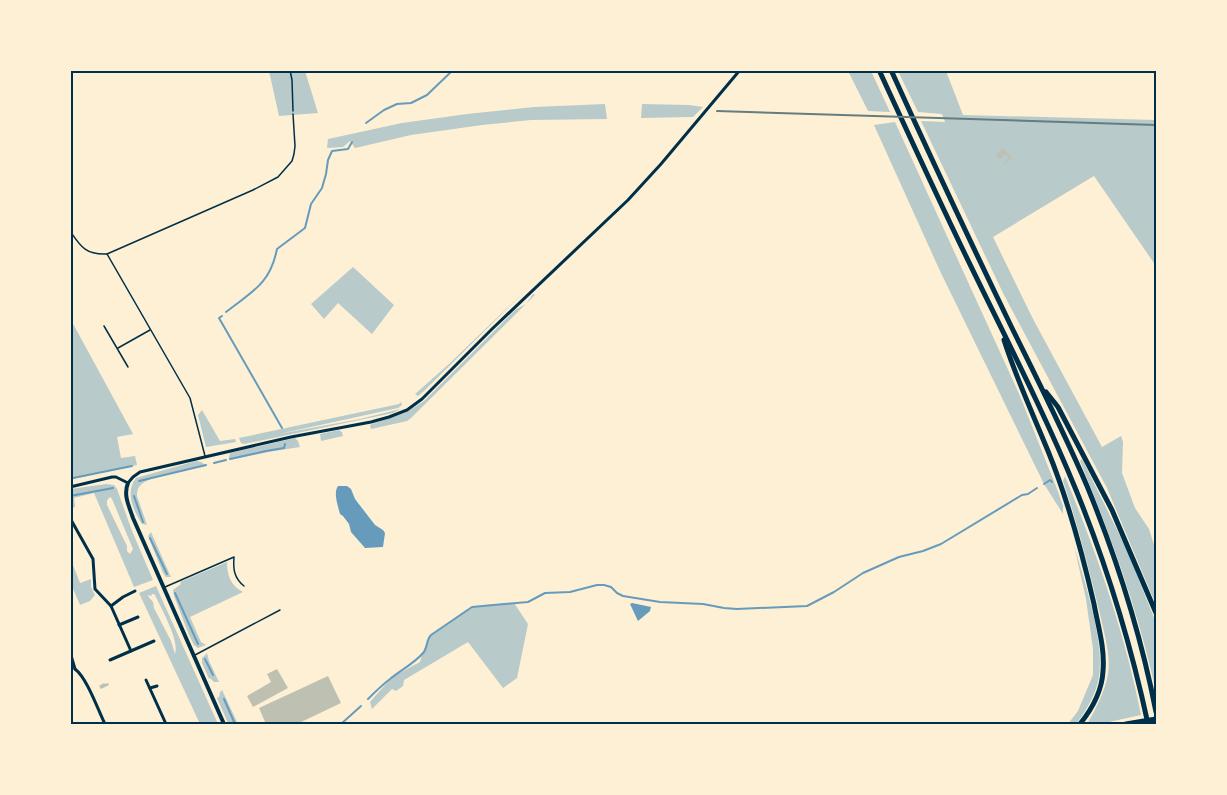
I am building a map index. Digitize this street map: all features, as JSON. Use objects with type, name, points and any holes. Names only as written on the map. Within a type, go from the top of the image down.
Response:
[{"type":"highway","points":[[879,70],[1025,376],[1076,489],[1123,624],[1148,724]]},
{"type":"highway","points":[[891,70],[1086,485],[1114,557],[1136,631],[1156,712]]},
{"type":"highway","points":[[1000,326],[1012,366],[1049,453],[1072,520],[1100,635],[1103,658],[1102,681],[1089,714],[1080,724]]},
{"type":"highway","points":[[1041,386],[1058,407],[1092,470],[1112,510],[1156,613]]},
{"type":"highway","points":[[1128,724],[1156,718]]},
{"type":"street","points":[[225,724],[133,518],[126,499],[125,490],[128,483],[140,472],[291,437],[371,422],[407,410],[422,399],[628,200],[662,164],[740,70]]},
{"type":"street","points":[[70,487],[112,477],[128,483]]},
{"type":"street","points":[[70,518],[93,559],[95,589],[111,606],[131,651]]},
{"type":"street","points":[[111,606],[135,591]]},
{"type":"street","points":[[119,625],[138,617]]},
{"type":"street","points":[[110,660],[154,640]]},
{"type":"street","points":[[70,651],[73,669],[78,671],[84,680],[105,724]]},
{"type":"street","points":[[146,680],[166,724]]},
{"type":"street","points":[[150,688],[157,686]]},
{"type":"lane","points":[[70,231],[88,252],[107,254],[278,177],[292,161],[294,154],[293,114]]},
{"type":"lane","points":[[107,254],[190,398],[205,457]]},
{"type":"lane","points":[[104,326],[128,368]]},
{"type":"lane","points":[[117,349],[150,330]]},
{"type":"lane","points":[[164,587],[234,557],[234,574],[244,586]]},
{"type":"lane","points":[[194,656],[280,610]]},
{"type":"path","points":[[290,70],[293,114]]},
{"type":"shaded area","points":[[269,71],[305,71],[318,113],[279,116]]},
{"type":"shaded area","points":[[848,71],[871,71],[890,112],[868,111]]},
{"type":"shaded area","points":[[898,71],[946,71],[963,115],[1156,120],[1156,266],[1094,176],[993,237],[1033,319],[1102,447],[1121,436],[1123,442],[1122,473],[1135,508],[1149,529],[1156,551],[1156,605],[1107,488],[1003,293],[921,121],[945,122],[942,114],[918,112]]},
{"type":"shaded area","points":[[605,104],[607,119],[531,120],[482,125],[411,135],[355,148],[350,141],[343,147],[327,148],[328,139],[402,123],[534,107]]},
{"type":"shaded area","points":[[642,104],[703,107],[693,117],[641,118]]},
{"type":"shaded area","points":[[895,122],[1020,396],[1057,489],[1063,506],[1063,514],[1044,484],[940,271],[874,125]]},
{"type":"shaded area","points":[[353,267],[394,305],[372,334],[338,303],[324,319],[311,304]]},
{"type":"shaded area","points":[[529,287],[424,391],[418,396],[415,394],[449,364]]},
{"type":"shaded area","points":[[526,304],[411,418],[407,421],[371,429],[370,425],[405,413],[424,401],[515,310]]},
{"type":"shaded area","points":[[71,320],[133,434],[117,437],[121,458],[135,456],[137,465],[73,479],[71,477]]},
{"type":"shaded area","points":[[401,402],[402,405],[398,408],[279,434],[400,409],[393,413],[244,444],[239,438],[399,404]]},
{"type":"shaded area","points":[[202,410],[220,441],[235,439],[236,442],[206,447],[198,415]]},
{"type":"shaded area","points":[[339,430],[343,436],[321,441],[320,434]]},
{"type":"shaded area","points":[[295,438],[300,447],[230,460],[229,457],[230,453]]},
{"type":"shaded area","points":[[1082,459],[1127,550],[1156,623],[1156,692],[1133,604],[1080,461]]},
{"type":"shaded area","points":[[196,461],[207,466],[148,480],[140,486],[137,496],[147,525],[142,524],[133,507],[131,495],[136,478]]},
{"type":"shaded area","points":[[1065,476],[1109,594],[1127,654],[1141,715],[1100,724],[1087,724],[1105,687],[1109,659],[1092,580],[1063,481]]},
{"type":"shaded area","points":[[114,485],[153,580],[134,587],[94,493],[74,498],[75,507],[71,508],[71,489]],"holes":[[[110,497],[133,549],[130,554],[107,505],[107,500]]]},
{"type":"shaded area","points":[[151,532],[171,577],[166,577],[163,573],[148,536]]},
{"type":"shaded area","points":[[1074,545],[1096,629],[1100,662],[1098,683],[1091,701],[1077,723],[1068,724],[1078,711],[1093,675],[1093,649],[1086,599]]},
{"type":"shaded area","points":[[71,560],[80,583],[91,579],[91,587],[95,595],[90,601],[80,605],[71,584]]},
{"type":"shaded area","points":[[227,562],[231,580],[235,587],[243,592],[190,617],[201,642],[206,645],[198,648],[189,635],[173,590],[181,584],[180,582]]},
{"type":"shaded area","points":[[156,586],[218,724],[200,724],[139,593]],"holes":[[[154,594],[173,634],[175,654],[153,602],[148,596]]]},
{"type":"shaded area","points":[[514,603],[528,624],[517,678],[503,688],[468,642],[404,680],[403,686],[396,691],[392,689],[372,709],[370,702],[392,677],[420,662],[431,635],[466,610],[484,605]]},
{"type":"shaded area","points":[[207,653],[219,682],[209,679],[202,663],[202,658]]},
{"type":"shaded area","points":[[223,690],[238,724],[228,723],[217,698]]},
{"type":"water","points":[[338,486],[347,486],[351,489],[355,499],[375,525],[383,530],[385,533],[383,547],[365,548],[351,532],[349,524],[340,514],[336,496]]},
{"type":"water","points":[[630,604],[651,607],[650,611],[638,621]]},
{"type":"building","points":[[1003,148],[1012,158],[1005,164],[1009,158],[1005,154],[1000,159],[996,155]]},
{"type":"building","points":[[277,669],[288,688],[253,707],[247,696],[271,682],[267,674]]},
{"type":"building","points":[[328,676],[341,703],[297,724],[266,724],[259,708]]},
{"type":"building","points":[[104,683],[109,685],[101,689],[99,686]]},
{"type":"waterway","points":[[366,123],[397,104],[411,103],[427,95],[453,70]]},
{"type":"waterway","points":[[226,312],[259,286],[270,271],[277,249],[305,228],[311,204],[322,188],[332,151],[348,149],[352,142]]},
{"type":"waterway","points":[[222,316],[219,318],[282,428]]},
{"type":"waterway","points":[[230,459],[284,448],[285,444]]},
{"type":"waterway","points":[[214,463],[226,460]]},
{"type":"waterway","points":[[139,481],[206,465]]},
{"type":"waterway","points":[[73,478],[132,466]]},
{"type":"waterway","points":[[1044,484],[1050,480],[1052,482]]},
{"type":"waterway","points":[[70,496],[113,488]]},
{"type":"waterway","points":[[368,699],[420,656],[431,635],[472,607],[528,602],[545,593],[570,592],[597,585],[611,587],[623,596],[660,602],[703,604],[737,609],[807,606],[863,573],[899,557],[941,544],[1037,488]]},
{"type":"waterway","points":[[134,496],[143,522]]},
{"type":"waterway","points":[[150,538],[167,574]]},
{"type":"waterway","points":[[175,593],[198,644]]},
{"type":"waterway","points":[[205,659],[213,675]]},
{"type":"waterway","points":[[224,699],[235,724]]},
{"type":"waterway","points":[[341,724],[361,706]]},
{"type":"railway","points":[[717,111],[1156,125]]}]
